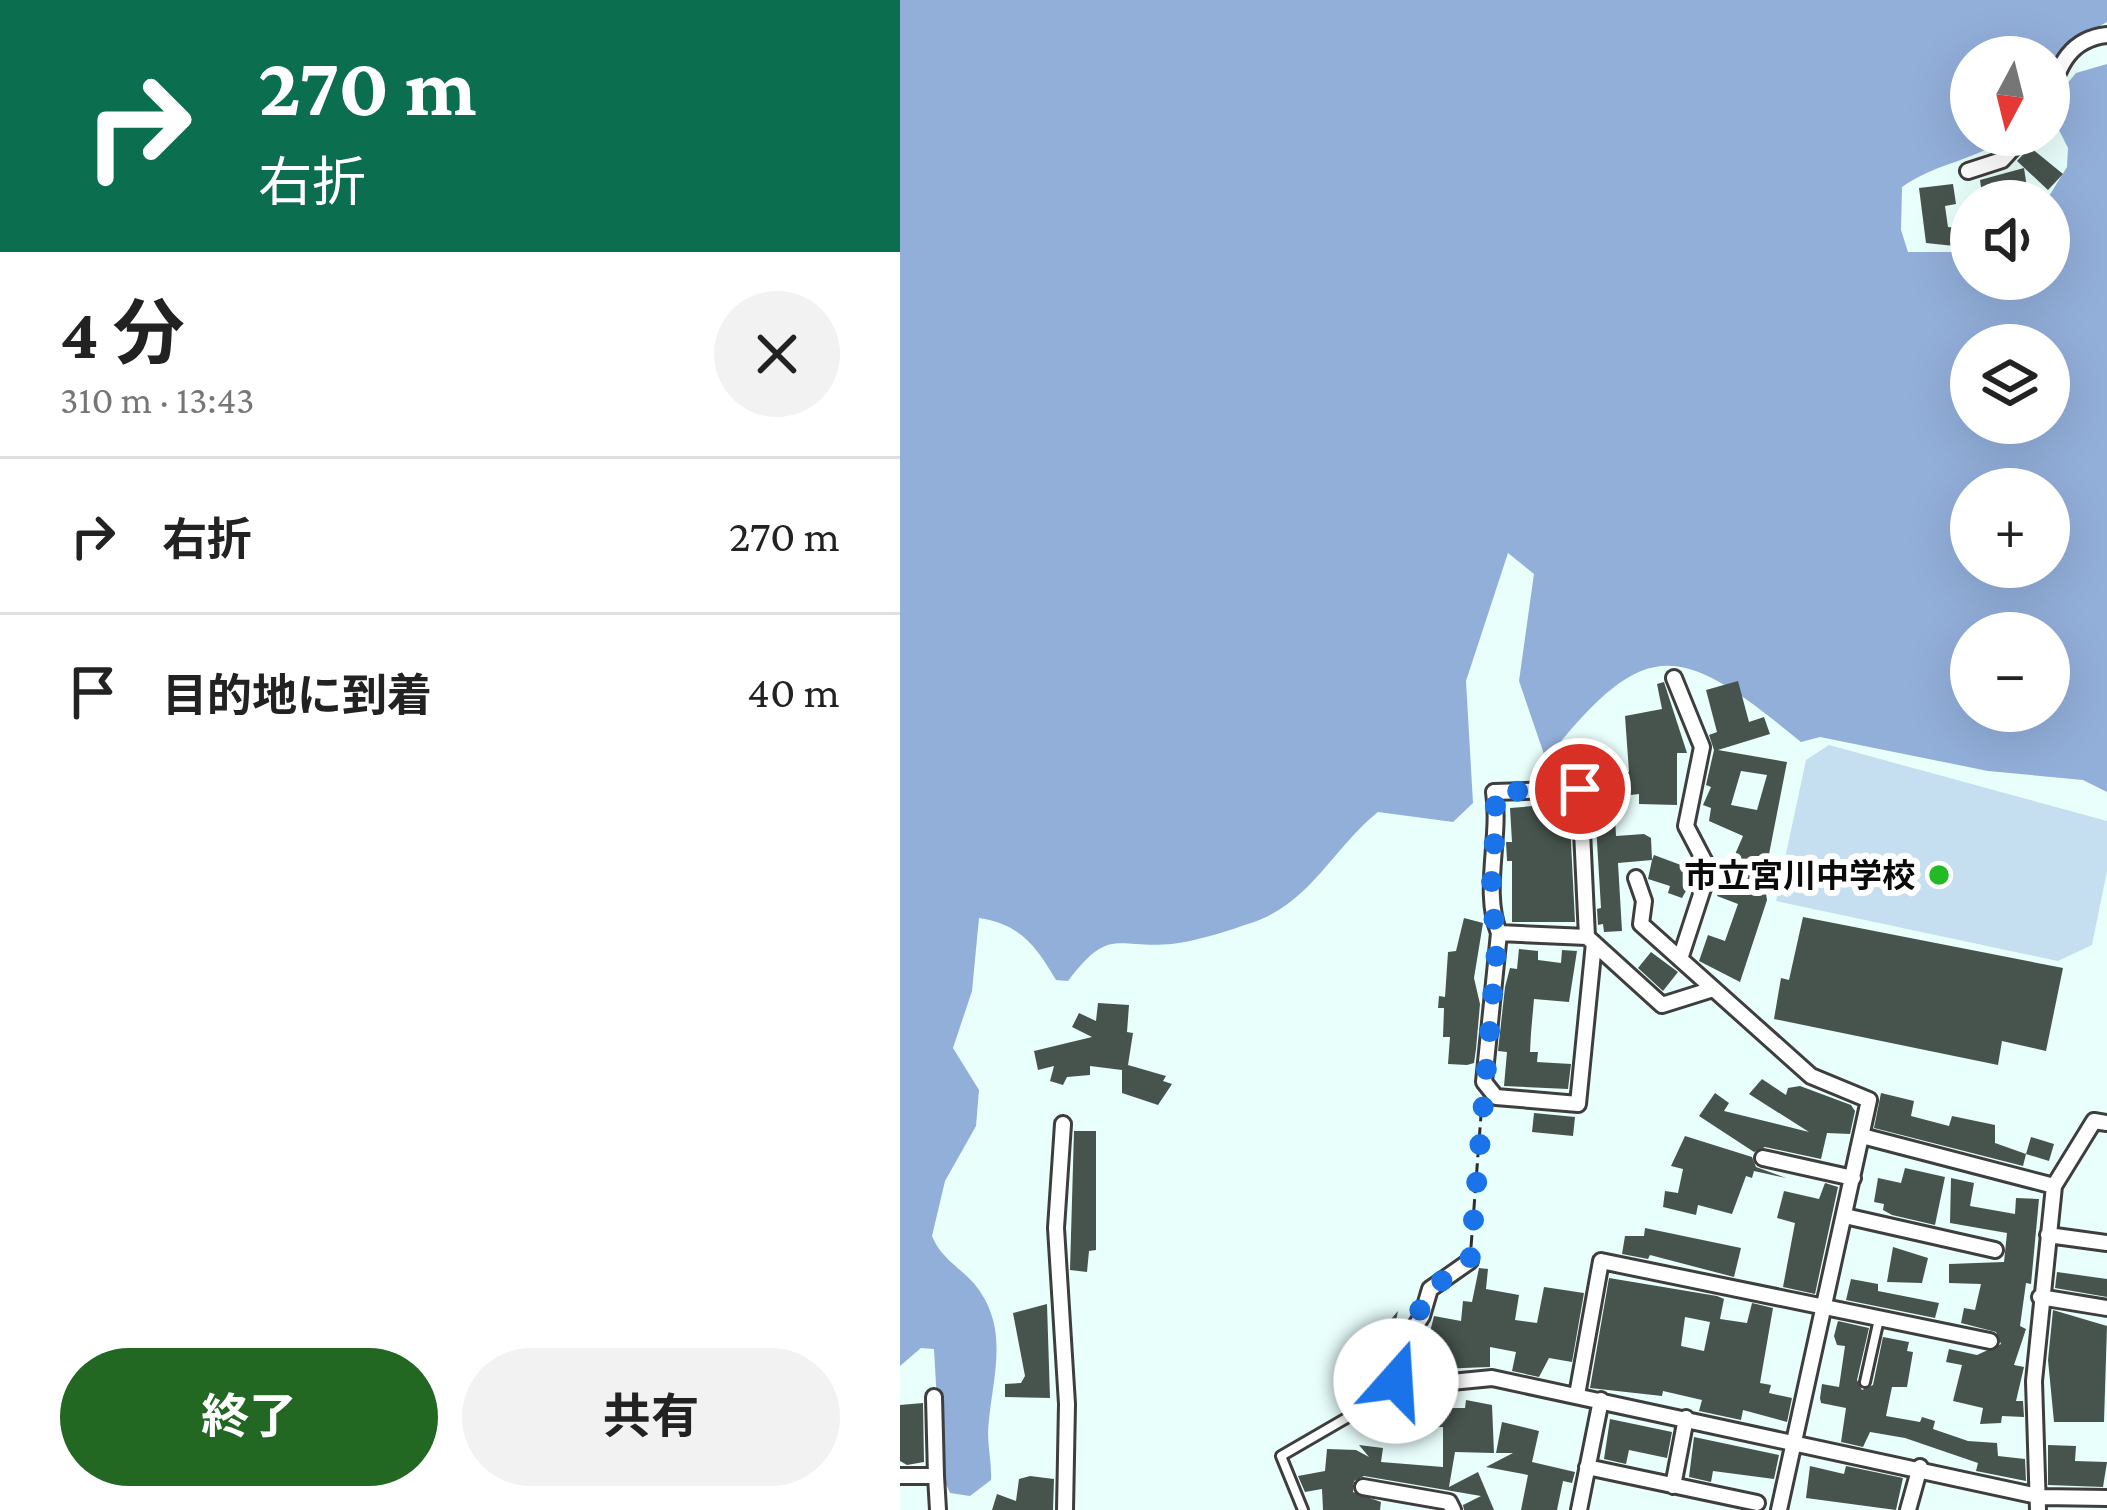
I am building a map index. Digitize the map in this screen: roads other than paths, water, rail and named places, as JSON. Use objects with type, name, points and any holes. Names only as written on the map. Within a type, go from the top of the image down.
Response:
[{"type":"street","points":[[2070,52],[2076,45],[2107,35]]},
{"type":"street","points":[[1968,171],[2006,156]]},
{"type":"street","points":[[1674,678],[1702,747],[1686,826],[1708,870],[1680,959]]},
{"type":"street","points":[[1580,789],[1590,940],[1578,1104],[1496,1096],[1484,1082],[1498,933],[1490,913],[1499,829],[1494,792],[1580,789]]},
{"type":"street","points":[[1636,878],[1644,901],[1641,924],[1811,1076],[1869,1100],[1798,1442],[1779,1510]]},
{"type":"street","points":[[1498,933],[1590,940],[1662,1005],[1713,989]]},
{"type":"street","points":[[2040,1503],[2034,1381],[2054,1186],[2094,1121],[2107,1123]]},
{"type":"street","points":[[1063,1124],[1055,1228],[1067,1404],[1065,1510]]},
{"type":"street","points":[[1862,1136],[2054,1186]]},
{"type":"street","points":[[1763,1158],[1853,1178]]},
{"type":"street","points":[[1845,1216],[1995,1250]]},
{"type":"street","points":[[2048,1235],[2107,1243]]},
{"type":"street","points":[[1470,1261],[1430,1289],[1402,1347],[1396,1381],[1400,1387],[1492,1378],[1919,1467],[2040,1503],[2107,1498]]},
{"type":"street","points":[[1576,1395],[1601,1261],[1990,1341]]},
{"type":"street","points":[[2040,1297],[2107,1308]]},
{"type":"street","points":[[934,1397],[938,1510]]},
{"type":"street","points":[[1579,1510],[1601,1400]]},
{"type":"street","points":[[1673,1486],[1686,1418]]},
{"type":"street","points":[[1587,1467],[1757,1503]]},
{"type":"street","points":[[1908,1510],[1919,1467]]},
{"type":"street","points":[[900,1476],[936,1476]]},
{"type":"street","points":[[1364,1487],[1449,1502],[1453,1510]]},
{"type":"street","points":[[1394,1510],[1399,1493]]},
{"type":"lane","points":[[1864,1382],[1879,1316]]},
{"type":"lane","points":[[1303,1510],[1281,1456],[1400,1387]]},
{"type":"place","name":"市立宮川中学校","points":[[1939,875]]}]
